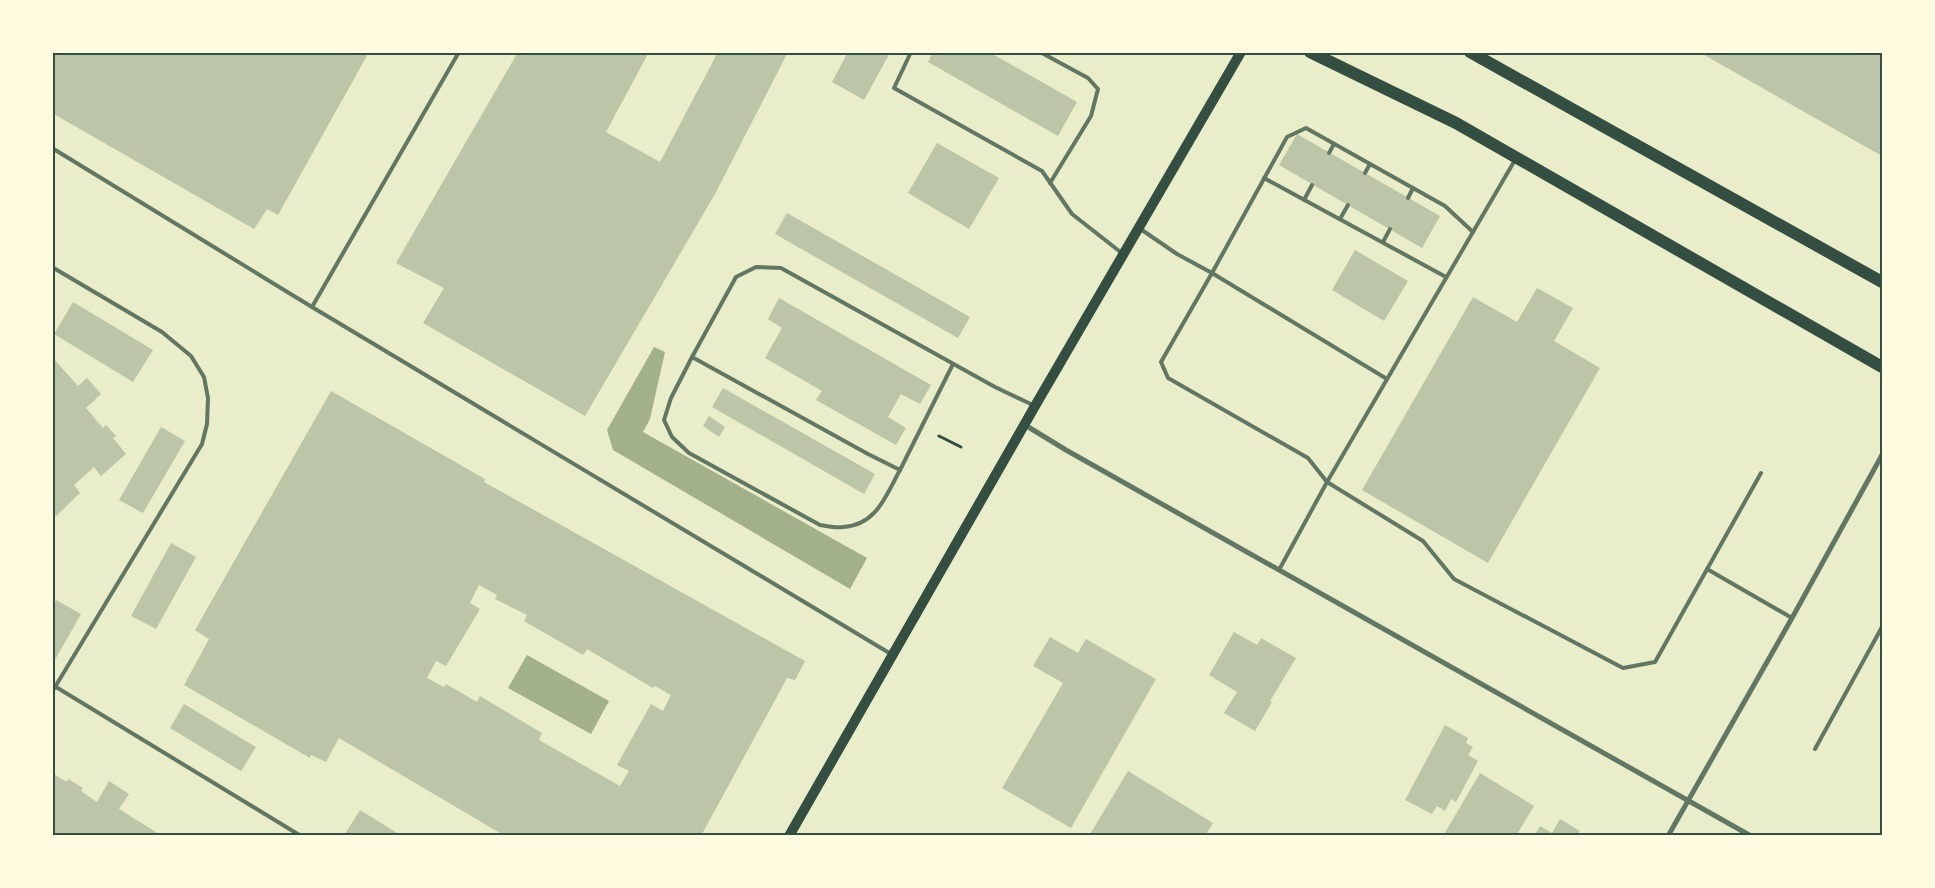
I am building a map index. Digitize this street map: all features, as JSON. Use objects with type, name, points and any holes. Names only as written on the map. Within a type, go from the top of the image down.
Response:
[{"type":"main road","points":[[789,836],[1240,52]]},
{"type":"main road","points":[[1310,52],[1456,123],[1882,367]]},
{"type":"main road","points":[[1470,52],[1882,282]]},
{"type":"street","points":[[1025,425],[1074,455],[1751,836]]},
{"type":"street","points":[[1668,836],[1882,455]]},
{"type":"lane","points":[[312,307],[459,52]]},
{"type":"lane","points":[[911,52],[894,88],[1042,171],[1072,214],[1123,254]]},
{"type":"lane","points":[[1040,52],[1088,78],[1098,89],[1091,116],[1050,184]]},
{"type":"lane","points":[[1473,232],[1444,206],[1306,128],[1287,138],[1161,362],[1168,378],[1308,458],[1327,482],[1423,541],[1454,579],[1623,668],[1655,662],[1761,473]]},
{"type":"lane","points":[[1329,153],[1334,144]]},
{"type":"lane","points":[[52,148],[312,307],[893,655]]},
{"type":"lane","points":[[1279,570],[1327,482],[1516,158]]},
{"type":"lane","points":[[1365,173],[1370,164]]},
{"type":"lane","points":[[1264,178],[1446,277]]},
{"type":"lane","points":[[1304,200],[1312,185]]},
{"type":"lane","points":[[1408,198],[1413,188]]},
{"type":"lane","points":[[1340,219],[1348,205]]},
{"type":"lane","points":[[1138,228],[1177,254],[1212,273],[1387,379]]},
{"type":"lane","points":[[1383,242],[1390,230]]},
{"type":"lane","points":[[52,267],[162,332],[191,356],[204,378],[208,398],[207,424],[202,444],[52,692]]},
{"type":"lane","points":[[953,364],[877,512],[862,523],[843,527],[820,525],[689,453],[672,437],[664,420],[671,398],[692,356],[736,276],[756,267],[781,268],[953,364],[1035,406]]},
{"type":"lane","points":[[692,356],[900,470]]},
{"type":"lane","points":[[1707,569],[1792,618]]},
{"type":"lane","points":[[1815,749],[1882,627]]},
{"type":"lane","points":[[56,687],[301,836]]},
{"type":"path","points":[[937,435],[961,447]]},
{"type":"shaded area","points":[[654,347],[665,352],[650,419],[643,432],[867,558],[850,589],[613,450],[607,430]]},
{"type":"shaded area","points":[[527,655],[609,701],[591,734],[508,688]]},
{"type":"building","points":[[52,52],[369,52],[278,215],[267,209],[254,229],[52,113]]},
{"type":"building","points":[[518,52],[649,52],[606,132],[660,162],[718,52],[788,52],[715,194],[585,416],[423,323],[444,288],[396,263]]},
{"type":"building","points":[[848,52],[890,53],[864,100],[832,82]]},
{"type":"building","points":[[933,52],[989,52],[1077,102],[1058,136],[928,62]]},
{"type":"building","points":[[1699,52],[1882,52],[1882,156]]},
{"type":"building","points":[[1297,134],[1440,216],[1422,248],[1279,165]]},
{"type":"building","points":[[937,143],[999,178],[969,229],[908,193]]},
{"type":"building","points":[[787,213],[970,317],[958,338],[775,234]]},
{"type":"building","points":[[1355,250],[1408,281],[1384,321],[1332,290]]},
{"type":"building","points":[[1537,288],[1573,308],[1554,341],[1600,368],[1488,563],[1362,490],[1473,297],[1517,322]]},
{"type":"building","points":[[779,298],[931,385],[920,404],[901,394],[888,417],[906,428],[896,445],[816,400],[822,391],[765,358],[782,328],[768,319]]},
{"type":"building","points":[[73,302],[153,350],[133,382],[54,334]]},
{"type":"building","points":[[52,357],[78,386],[87,378],[101,394],[86,408],[103,428],[106,425],[116,436],[113,438],[126,454],[101,476],[94,467],[74,485],[80,493],[56,516],[52,512]]},
{"type":"building","points":[[723,388],[875,474],[864,494],[712,407]]},
{"type":"building","points":[[331,391],[485,479],[484,482],[805,661],[795,680],[787,678],[701,836],[505,836],[339,738],[326,762],[311,755],[310,758],[184,685],[209,639],[195,630]],"holes":[[[479,585],[497,595],[495,599],[527,615],[524,621],[583,655],[587,649],[653,688],[655,686],[671,695],[663,711],[651,704],[617,765],[629,771],[620,786],[539,740],[542,733],[480,696],[477,702],[446,684],[444,687],[427,678],[436,661],[446,666],[480,609],[470,603]]]},
{"type":"building","points":[[709,416],[725,427],[719,437],[703,426]]},
{"type":"building","points":[[161,427],[185,441],[143,513],[119,500]]},
{"type":"building","points":[[171,543],[196,557],[156,629],[131,616]]},
{"type":"building","points":[[56,600],[81,614],[52,665],[52,607]]},
{"type":"building","points":[[1234,632],[1257,645],[1261,638],[1296,658],[1270,701],[1272,702],[1255,731],[1224,713],[1237,692],[1209,675]]},
{"type":"building","points":[[1050,637],[1078,653],[1086,639],[1156,679],[1071,828],[1002,788],[1063,683],[1033,666]]},
{"type":"building","points":[[184,704],[256,747],[241,771],[170,728]]},
{"type":"building","points":[[1445,725],[1468,738],[1466,743],[1473,747],[1468,755],[1478,761],[1456,802],[1451,799],[1445,811],[1437,806],[1432,814],[1405,800]]},
{"type":"building","points":[[1128,771],[1213,823],[1205,836],[1089,836]]},
{"type":"building","points":[[52,773],[67,782],[68,779],[83,788],[81,791],[97,802],[109,781],[129,794],[119,809],[159,834],[158,836],[52,836]]},
{"type":"building","points":[[1480,773],[1534,806],[1516,836],[1443,836]]},
{"type":"building","points":[[360,810],[402,836],[348,836],[345,834]]},
{"type":"building","points":[[1560,819],[1580,831],[1577,836],[1534,836],[1540,826],[1552,833]]}]
